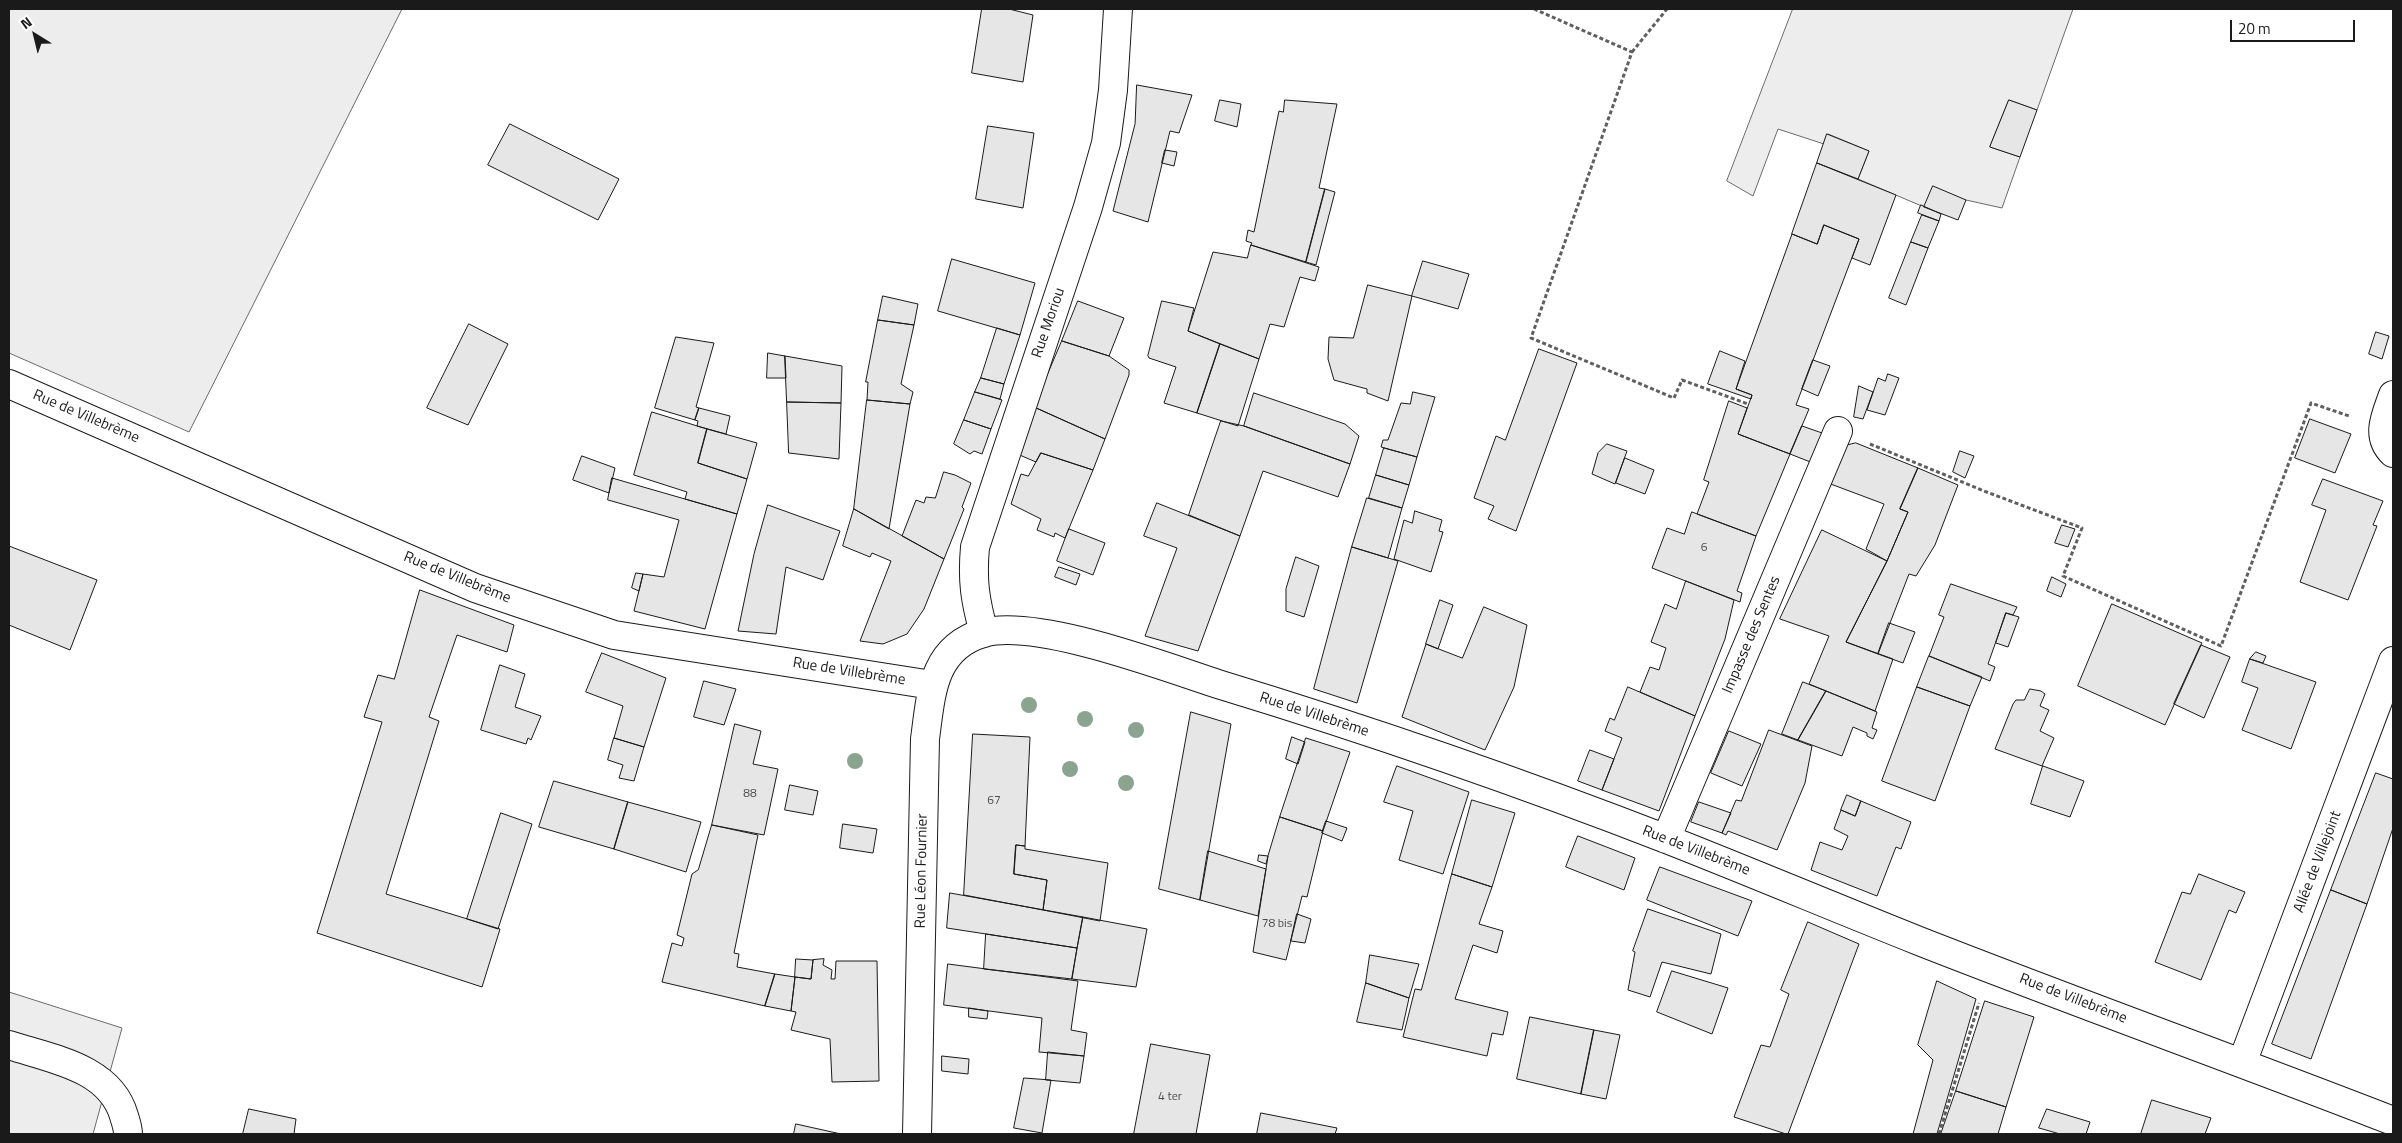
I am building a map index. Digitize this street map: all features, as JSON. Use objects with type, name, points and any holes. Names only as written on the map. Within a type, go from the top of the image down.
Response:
[{"type":"street","name":"Rue Moriou","points":[[984,633],[975,602],[972,578],[974,547],[1088,207],[1106,143],[1113,90],[1118,9]]},
{"type":"street","name":"Rue de Villebrème","points":[[9,384],[475,588],[614,635],[932,684]]},
{"type":"street","points":[[2393,395],[2382,428],[2389,449],[2393,453]]},
{"type":"street","name":"Impasse des Sentes","points":[[1666,839],[1838,431]]},
{"type":"street","name":"Rue de Villebrème","points":[[984,633],[1009,630],[1080,641],[1284,704],[1476,768],[1666,839],[1931,945],[2393,1122]]},
{"type":"street","name":"Rue Léon Fournier","points":[[918,1134],[925,739],[932,684],[942,662],[961,643],[984,633]]},
{"type":"street","name":"Allée de Villejoint","points":[[2242,1063],[2393,661]]},
{"type":"street","points":[[9,1045],[83,1069],[106,1084],[121,1106],[128,1134]]},
{"type":"path","points":[[1534,9],[1632,52]]},
{"type":"path","points":[[1667,9],[1632,52],[1531,338],[1674,398],[1682,380],[1748,404]]},
{"type":"path","points":[[1838,431],[1984,491],[2082,528],[2063,576],[2221,646],[2311,403],[2356,419]]},
{"type":"path","points":[[1939,1134],[1981,997]]},
{"type":"shaded area","points":[[9,9],[402,9],[189,432],[9,353]]},
{"type":"shaded area","points":[[1793,9],[2073,9],[2037,110],[2009,100],[1990,147],[2020,157],[2002,208],[1966,200],[1924,207],[1858,179],[1869,151],[1828,134],[1824,144],[1778,129],[1753,196],[1727,181]]},
{"type":"shaded area","points":[[9,992],[122,1028],[93,1134],[9,1134]]},
{"type":"building","points":[[982,9],[1009,9],[1033,15],[1023,82],[972,73]]},
{"type":"building","points":[[1137,85],[1192,95],[1179,133],[1170,131],[1148,222],[1113,211],[1135,124]]},
{"type":"building","points":[[1220,100],[1241,104],[1237,127],[1215,121]]},
{"type":"building","points":[[1285,100],[1337,104],[1319,188],[1325,189],[1306,262],[1251,245],[1252,243],[1246,241],[1248,230],[1254,232],[1279,111],[1283,112]]},
{"type":"building","points":[[2009,100],[2037,110],[2020,157],[1990,147]]},
{"type":"building","points":[[510,124],[619,179],[598,220],[488,165]]},
{"type":"building","points":[[988,126],[1034,133],[1023,208],[976,199]]},
{"type":"building","points":[[1827,134],[1869,151],[1858,179],[1817,163]]},
{"type":"building","points":[[1165,150],[1177,152],[1174,166],[1162,163]]},
{"type":"building","points":[[1817,163],[1896,195],[1870,265],[1852,258],[1859,239],[1824,225],[1817,244],[1792,234]]},
{"type":"building","points":[[1933,186],[1966,200],[1958,220],[1924,207]]},
{"type":"building","points":[[1325,189],[1335,192],[1316,265],[1306,262]]},
{"type":"building","points":[[1921,205],[1941,214],[1939,221],[1918,213]]},
{"type":"building","points":[[1922,215],[1939,221],[1928,248],[1911,242]]},
{"type":"building","points":[[1824,225],[1859,239],[1796,405],[1809,409],[1790,454],[1738,434],[1752,395],[1736,389],[1792,234],[1817,244]]},
{"type":"building","points":[[1911,242],[1928,248],[1906,305],[1889,298]]},
{"type":"building","points":[[1251,245],[1319,267],[1315,281],[1300,277],[1284,327],[1270,324],[1259,359],[1188,331],[1213,252],[1247,258]]},
{"type":"building","points":[[952,259],[1035,283],[1020,335],[938,311]]},
{"type":"building","points":[[1423,261],[1469,274],[1458,309],[1412,296]]},
{"type":"building","points":[[1368,285],[1412,296],[1388,401],[1367,393],[1367,389],[1334,380],[1328,359],[1329,337],[1353,338]]},
{"type":"building","points":[[883,296],[918,304],[914,325],[878,320]]},
{"type":"building","points":[[1078,301],[1124,318],[1109,356],[1062,341]]},
{"type":"building","points":[[1162,301],[1194,308],[1188,331],[1220,344],[1197,413],[1164,403],[1176,367],[1148,356]]},
{"type":"building","points":[[878,320],[914,325],[901,384],[913,392],[910,404],[867,400],[868,382],[866,382]]},
{"type":"building","points":[[469,324],[508,344],[468,425],[427,408]]},
{"type":"building","points":[[997,328],[1020,335],[1004,384],[981,378]]},
{"type":"building","points":[[2376,332],[2389,336],[2382,359],[2369,354]]},
{"type":"building","points":[[676,337],[714,343],[696,407],[699,408],[695,420],[655,408]]},
{"type":"building","points":[[1062,341],[1109,356],[1129,370],[1129,375],[1105,439],[1034,407]]},
{"type":"building","points":[[1220,344],[1259,359],[1238,426],[1197,413]]},
{"type":"building","points":[[1539,349],[1577,363],[1516,531],[1488,519],[1494,506],[1474,498],[1496,436],[1505,440]]},
{"type":"building","points":[[1720,351],[1745,361],[1736,389],[1752,395],[1751,399],[1708,384]]},
{"type":"building","points":[[768,353],[785,356],[786,378],[767,378]]},
{"type":"building","points":[[785,356],[842,366],[841,403],[787,402]]},
{"type":"building","points":[[1813,360],[1830,366],[1818,396],[1802,389]]},
{"type":"building","points":[[1888,374],[1899,378],[1885,415],[1867,410],[1878,378],[1885,381]]},
{"type":"building","points":[[981,378],[1004,384],[1000,399],[975,392]]},
{"type":"building","points":[[1859,386],[1873,392],[1863,419],[1854,417]]},
{"type":"building","points":[[975,392],[1002,400],[991,429],[964,420]]},
{"type":"building","points":[[1413,392],[1435,397],[1417,457],[1381,447],[1383,440],[1388,440],[1401,403],[1410,404]]},
{"type":"building","points":[[1254,393],[1345,424],[1359,436],[1350,464],[1244,426]]},
{"type":"building","points":[[867,400],[910,404],[889,529],[854,509]]},
{"type":"building","points":[[1729,401],[1747,408],[1738,434],[1790,454],[1756,536],[1697,514],[1709,482],[1704,480]]},
{"type":"building","points":[[787,402],[841,403],[839,459],[789,453]]},
{"type":"building","points":[[1034,407],[1105,439],[1093,470],[1041,453],[1036,462],[1015,453]]},
{"type":"building","points":[[699,408],[730,416],[726,434],[697,426],[698,421],[695,420]]},
{"type":"building","points":[[652,412],[707,429],[698,463],[747,479],[737,514],[685,499],[687,492],[634,475]]},
{"type":"building","points":[[2310,419],[2351,434],[2335,473],[2295,458]]},
{"type":"building","points":[[964,420],[991,429],[982,454],[974,451],[970,454],[954,444]]},
{"type":"building","points":[[1221,421],[1244,426],[1350,464],[1338,497],[1263,471],[1240,536],[1189,515]]},
{"type":"building","points":[[1802,426],[1825,434],[1813,463],[1790,454]]},
{"type":"building","points":[[707,429],[757,443],[747,479],[698,463]]},
{"type":"building","points":[[1856,443],[1918,468],[1900,509],[1908,512],[1887,561],[1866,549],[1884,504],[1828,483],[1844,446]]},
{"type":"building","points":[[1607,444],[1627,451],[1615,484],[1592,474],[1598,453]]},
{"type":"building","points":[[1384,448],[1417,457],[1409,485],[1376,475]]},
{"type":"building","points":[[1960,451],[1974,456],[1965,478],[1953,472]]},
{"type":"building","points":[[1041,453],[1093,470],[1065,538],[1055,533],[1054,537],[1037,530],[1041,519],[1011,504],[1021,474],[1028,476]]},
{"type":"building","points":[[582,456],[615,468],[609,493],[573,480]]},
{"type":"building","points":[[1625,458],[1654,470],[1645,494],[1616,483]]},
{"type":"building","points":[[1918,468],[1958,485],[1935,545],[1916,576],[1909,574],[1878,654],[1846,642],[1887,561],[1908,512],[1900,509]]},
{"type":"building","points":[[944,472],[971,483],[962,507],[964,509],[944,559],[902,536],[916,500],[924,503],[926,497],[935,498]]},
{"type":"building","points":[[1376,475],[1409,485],[1402,508],[1369,498]]},
{"type":"building","points":[[612,478],[737,514],[705,629],[634,611],[643,574],[664,577],[679,520],[608,500]]},
{"type":"building","points":[[2323,479],[2383,501],[2373,525],[2377,526],[2348,600],[2300,582],[2326,510],[2312,505]]},
{"type":"building","points":[[1367,498],[1402,508],[1388,558],[1352,547]]},
{"type":"building","points":[[1157,503],[1240,536],[1198,651],[1145,636],[1177,548],[1144,536]]},
{"type":"building","points":[[768,505],[840,531],[823,580],[786,567],[776,634],[738,631],[754,554]]},
{"type":"building","points":[[854,509],[944,559],[924,609],[907,634],[883,644],[860,641],[891,561],[872,553],[870,557],[843,546]]},
{"type":"building","points":[[1415,511],[1442,520],[1439,531],[1443,532],[1431,572],[1394,559],[1404,520],[1412,523]]},
{"type":"building","points":[[1692,512],[1756,536],[1737,591],[1742,593],[1740,602],[1652,568],[1667,528],[1684,534]]},
{"type":"building","points":[[2062,525],[2075,529],[2068,547],[2055,543]]},
{"type":"building","points":[[1069,529],[1105,543],[1093,575],[1057,561]]},
{"type":"building","points":[[1822,530],[1887,561],[1846,642],[1893,659],[1875,711],[1809,684],[1829,636],[1780,619]]},
{"type":"building","points":[[9,546],[97,580],[70,650],[9,625]]},
{"type":"building","points":[[1352,547],[1398,561],[1357,703],[1314,689]]},
{"type":"building","points":[[1296,557],[1319,566],[1304,617],[1286,611],[1286,589]]},
{"type":"building","points":[[1059,567],[1080,574],[1076,585],[1055,577]]},
{"type":"building","points":[[636,573],[643,574],[639,591],[632,588]]},
{"type":"building","points":[[2052,577],[2066,584],[2061,597],[2047,591]]},
{"type":"building","points":[[1686,581],[1734,600],[1725,639],[1695,716],[1640,692],[1650,667],[1659,670],[1666,648],[1651,642],[1665,604],[1676,609]]},
{"type":"building","points":[[1951,584],[2017,607],[2013,615],[2006,613],[1988,664],[1995,667],[1990,681],[1929,656],[1944,617],[1939,615]]},
{"type":"building","points":[[420,590],[514,625],[507,652],[457,635],[429,717],[439,721],[386,894],[500,929],[482,987],[317,933],[382,722],[364,717],[378,675],[394,679]]},
{"type":"building","points":[[1440,600],[1453,605],[1438,649],[1426,644]]},
{"type":"building","points":[[2112,604],[2202,643],[2165,725],[2078,686]]},
{"type":"building","points":[[1484,607],[1527,625],[1514,687],[1485,750],[1402,717],[1426,644],[1462,658]]},
{"type":"building","points":[[2006,613],[2019,617],[2008,647],[1996,643]]},
{"type":"building","points":[[1889,623],[1915,632],[1903,663],[1878,654]]},
{"type":"building","points":[[2201,645],[2230,657],[2204,718],[2174,704]]},
{"type":"building","points":[[2256,652],[2266,656],[2263,663],[2250,659]]},
{"type":"building","points":[[602,653],[666,678],[644,747],[614,738],[623,706],[586,692]]},
{"type":"building","points":[[1929,656],[1982,677],[1970,706],[1917,687]]},
{"type":"building","points":[[2250,659],[2316,682],[2291,749],[2242,730],[2258,688],[2242,682]]},
{"type":"building","points":[[500,665],[525,674],[515,707],[541,716],[531,740],[528,738],[526,744],[481,730]]},
{"type":"building","points":[[704,681],[736,689],[724,725],[694,717]]},
{"type":"building","points":[[1803,682],[1826,691],[1798,740],[1782,734]]},
{"type":"building","points":[[1628,687],[1695,716],[1659,811],[1602,790],[1622,738],[1605,731],[1610,718],[1614,720]]},
{"type":"building","points":[[1917,687],[1970,706],[1935,801],[1882,781]]},
{"type":"building","points":[[2030,689],[2041,691],[2045,694],[2040,706],[2049,710],[2040,731],[2054,738],[2042,766],[1995,749],[2013,704],[2016,700],[2024,700]]},
{"type":"building","points":[[1826,691],[1877,712],[1872,728],[1877,730],[1873,739],[1867,736],[1867,733],[1853,727],[1842,756],[1798,740]]},
{"type":"building","points":[[1191,712],[1231,724],[1200,900],[1159,889]]},
{"type":"building","points":[[735,724],[761,731],[753,764],[778,769],[764,835],[712,825]]},
{"type":"building","points":[[1769,730],[1812,746],[1805,783],[1777,850],[1728,831],[1726,835],[1722,833],[1736,800],[1741,801]]},
{"type":"building","points":[[1729,731],[1761,744],[1742,786],[1711,773]]},
{"type":"building","points":[[973,734],[1030,737],[1025,846],[1016,845],[1014,874],[1047,880],[1043,910],[964,895]]},
{"type":"building","points":[[1292,737],[1305,742],[1298,764],[1286,759]]},
{"type":"building","points":[[614,738],[644,747],[634,781],[619,778],[623,765],[608,760]]},
{"type":"building","points":[[1306,738],[1350,752],[1323,831],[1280,817]]},
{"type":"building","points":[[1590,750],[1614,759],[1602,790],[1578,781]]},
{"type":"building","points":[[1397,766],[1469,792],[1443,874],[1399,860],[1413,811],[1384,802]]},
{"type":"building","points":[[2043,766],[2084,781],[2070,817],[2031,804]]},
{"type":"building","points":[[2376,773],[2393,779],[2393,828],[2367,904],[2331,890]]},
{"type":"building","points":[[554,781],[628,802],[614,849],[539,827]]},
{"type":"building","points":[[790,785],[818,791],[813,815],[785,810]]},
{"type":"building","points":[[1847,795],[1861,801],[1855,816],[1841,810]]},
{"type":"building","points":[[1472,800],[1515,813],[1492,887],[1452,874]]},
{"type":"building","points":[[1861,801],[1911,822],[1901,849],[1896,847],[1877,896],[1811,870],[1820,842],[1842,850],[1848,836],[1834,829],[1841,810],[1855,816]]},
{"type":"building","points":[[628,802],[701,822],[686,872],[614,849]]},
{"type":"building","points":[[1699,802],[1731,813],[1722,833],[1691,822]]},
{"type":"building","points":[[501,813],[532,824],[498,929],[467,919]]},
{"type":"building","points":[[1280,817],[1323,831],[1307,897],[1302,896],[1286,960],[1253,952],[1268,856]]},
{"type":"building","points":[[1326,821],[1347,828],[1342,841],[1322,833]]},
{"type":"building","points":[[843,824],[877,829],[873,853],[840,848]]},
{"type":"building","points":[[712,825],[758,835],[734,953],[739,954],[737,967],[775,974],[765,1006],[662,982],[672,943],[682,946],[684,938],[677,935],[692,874],[698,870]]},
{"type":"building","points":[[1578,836],[1635,858],[1624,890],[1566,867]]},
{"type":"building","points":[[1016,845],[1025,846],[1025,849],[1108,863],[1100,921],[1043,910],[1047,880],[1014,874]]},
{"type":"building","points":[[1208,851],[1266,869],[1258,916],[1200,900]]},
{"type":"building","points":[[1259,855],[1268,856],[1266,864],[1258,861]]},
{"type":"building","points":[[1660,867],[1752,901],[1738,936],[1647,900]]},
{"type":"building","points":[[1452,874],[1492,887],[1479,924],[1503,931],[1497,953],[1473,945],[1455,999],[1508,1012],[1503,1035],[1492,1033],[1487,1056],[1403,1037],[1415,989],[1421,990]]},
{"type":"building","points":[[2199,874],[2245,892],[2236,913],[2229,910],[2201,980],[2155,962],[2182,892],[2190,894]]},
{"type":"building","points":[[2331,890],[2367,904],[2311,1059],[2272,1044]]},
{"type":"building","points":[[950,893],[1083,917],[1077,948],[947,928]]},
{"type":"building","points":[[1648,909],[1721,934],[1711,974],[1662,962],[1650,997],[1628,990],[1635,952],[1633,951]]},
{"type":"building","points":[[1297,914],[1311,919],[1305,943],[1291,941]]},
{"type":"building","points":[[1083,917],[1147,929],[1136,987],[1072,979]]},
{"type":"building","points":[[1808,922],[1859,944],[1788,1134],[1786,1134],[1734,1117],[1761,1045],[1770,1047],[1789,994],[1781,990]]},
{"type":"building","points":[[986,934],[1077,948],[1072,979],[984,969]]},
{"type":"building","points":[[1370,955],[1419,964],[1409,998],[1366,983]]},
{"type":"building","points":[[796,959],[813,960],[811,979],[795,977]]},
{"type":"building","points":[[824,959],[823,965],[832,970],[831,979],[835,979],[836,961],[877,961],[879,1081],[832,1082],[830,1039],[791,1030],[796,1012],[791,1011],[795,977],[811,979],[813,960]]},
{"type":"building","points":[[948,964],[1078,981],[1071,1030],[1087,1033],[1084,1056],[1039,1052],[1042,1018],[944,1005]]},
{"type":"building","points":[[1672,971],[1728,988],[1712,1034],[1657,1012]]},
{"type":"building","points":[[775,974],[795,977],[791,1011],[765,1006]]},
{"type":"building","points":[[1937,981],[1976,999],[1937,1134],[1913,1134],[1933,1060],[1918,1045]]},
{"type":"building","points":[[1366,983],[1409,998],[1402,1030],[1357,1022]]},
{"type":"building","points":[[1985,1001],[2034,1017],[2006,1107],[1956,1091]]},
{"type":"building","points":[[969,1008],[988,1011],[987,1019],[969,1017]]},
{"type":"building","points":[[1530,1017],[1594,1030],[1581,1094],[1517,1079]]},
{"type":"building","points":[[1594,1030],[1620,1035],[1606,1099],[1581,1094]]},
{"type":"building","points":[[1151,1044],[1210,1055],[1196,1134],[1134,1134]]},
{"type":"building","points":[[1048,1052],[1084,1056],[1080,1083],[1046,1080]]},
{"type":"building","points":[[942,1056],[969,1059],[968,1074],[942,1071]]},
{"type":"building","points":[[1024,1078],[1051,1080],[1042,1133],[1014,1128]]},
{"type":"building","points":[[1956,1091],[2006,1107],[1998,1134],[1941,1134]]},
{"type":"building","points":[[2152,1100],[2211,1118],[2205,1134],[2141,1134]]},
{"type":"building","points":[[249,1109],[296,1119],[294,1134],[243,1134]]},
{"type":"building","points":[[2047,1109],[2090,1122],[2086,1134],[2060,1134],[2039,1128]]},
{"type":"building","points":[[1261,1113],[1337,1128],[1335,1134],[1257,1134]]},
{"type":"building","points":[[796,1124],[841,1134],[794,1134]]}]
